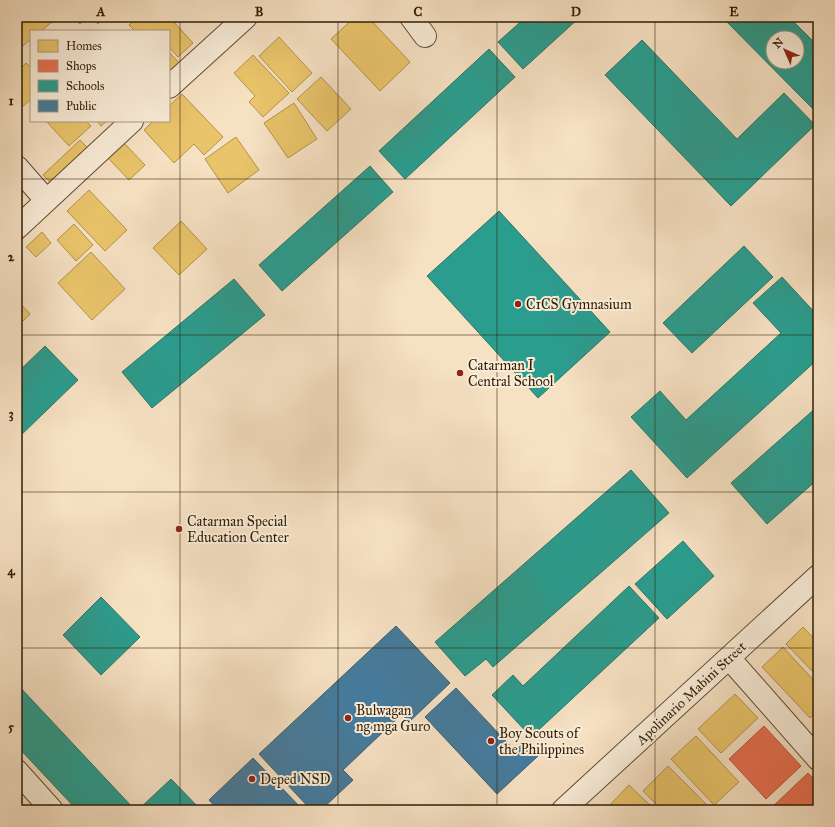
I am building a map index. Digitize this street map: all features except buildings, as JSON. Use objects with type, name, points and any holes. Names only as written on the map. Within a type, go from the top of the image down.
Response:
[{"type":"street","points":[[170,86],[246,17]]},
{"type":"street","points":[[411,17],[425,36]]},
{"type":"street","points":[[17,228],[131,122]]},
{"type":"street","points":[[17,167],[46,200]]},
{"type":"street","name":"Apolinario Mabini Street","points":[[563,810],[818,576]]},
{"type":"street","points":[[729,658],[818,759]]},
{"type":"street","points":[[17,771],[52,810]]},
{"type":"place","name":"C1CS Gymnasium","points":[[518,304]]},
{"type":"place","name":"Catarman I Central School","points":[[460,373]]},
{"type":"place","name":"Catarman Special Education Center","points":[[179,529]]},
{"type":"place","name":"Bulwagan ng mga Guro","points":[[348,718]]},
{"type":"place","name":"Boy Scouts of the Philippines","points":[[491,741]]},
{"type":"place","name":"Deped NSD","points":[[252,779]]}]
